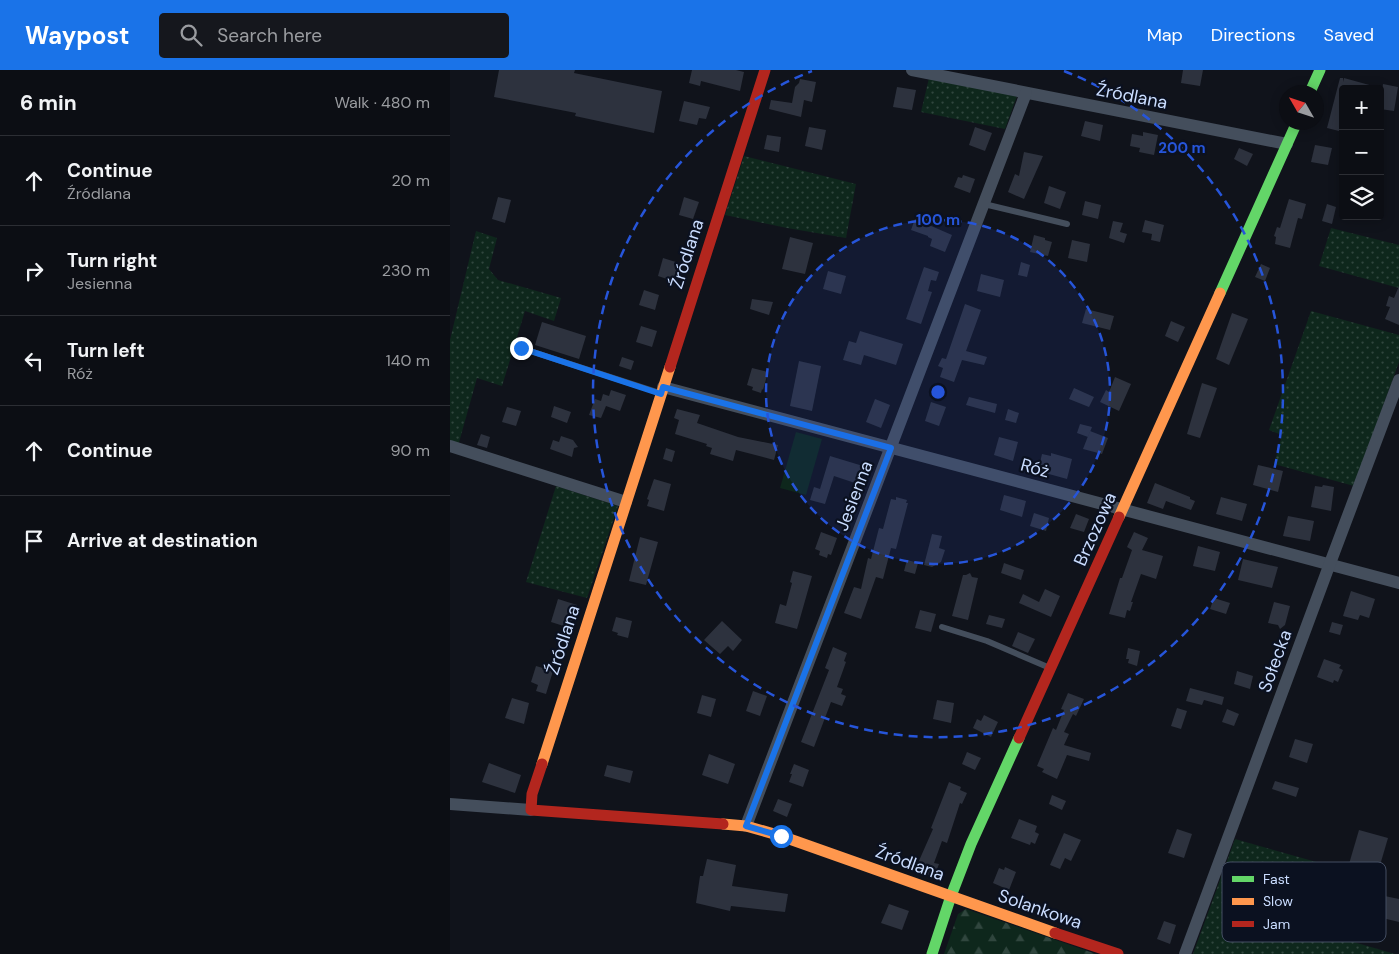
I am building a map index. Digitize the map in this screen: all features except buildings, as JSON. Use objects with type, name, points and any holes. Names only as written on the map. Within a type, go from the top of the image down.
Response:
[{"type":"street","name":"Źródlana","points":[[765,70],[532,794],[531,810],[746,826],[781,836],[951,896]]},
{"type":"street","name":"Źródlana","points":[[912,70],[1288,144]]},
{"type":"street","points":[[1313,85],[1320,70]]},
{"type":"street","name":"Jesienna","points":[[746,826],[1026,93]]},
{"type":"street","name":"Brzozowa","points":[[932,954],[971,844],[1294,130]]},
{"type":"street","name":"Sołecka","points":[[1186,954],[1399,380]]},
{"type":"street","name":"Róż","points":[[662,390],[891,448],[1329,566],[1399,583]]},
{"type":"street","points":[[450,446],[626,502]]},
{"type":"street","points":[[450,804],[531,810]]},
{"type":"street","name":"Solankowa","points":[[951,896],[1118,954]]},
{"type":"lane","points":[[984,204],[1067,224]]},
{"type":"lane","points":[[521,348],[662,390]]},
{"type":"lane","points":[[942,628],[987,640],[1051,668]]},
{"type":"green space","points":[[929,78],[1017,96],[1005,129],[921,112]]},
{"type":"green space","points":[[744,156],[856,184],[846,238],[725,215]]},
{"type":"green space","points":[[1331,228],[1399,245],[1399,288],[1319,266]]},
{"type":"green space","points":[[476,231],[497,238],[489,269],[498,280],[561,298],[554,321],[525,311],[502,386],[477,378],[458,446],[450,443],[450,340]]},
{"type":"green space","points":[[1311,311],[1399,335],[1399,362],[1354,486],[1274,464],[1282,435],[1269,430]]},
{"type":"green space","points":[[796,432],[822,439],[806,495],[780,488]]},
{"type":"green space","points":[[556,486],[618,506],[587,598],[526,582]]},
{"type":"green space","points":[[1235,839],[1316,862],[1227,862]]},
{"type":"green space","points":[[1222,875],[1222,942],[1354,942],[1395,954],[1193,954]]},
{"type":"green space","points":[[966,909],[1096,954],[944,954],[958,914]]},
{"type":"traffic: fast","points":[[1313,85],[1320,70]]},
{"type":"traffic: fast","points":[[1220,293],[1293,130]]},
{"type":"traffic: fast","points":[[932,954],[971,844],[1019,738]]},
{"type":"traffic: slow","points":[[1119,517],[1220,293]]},
{"type":"traffic: slow","points":[[542,764],[670,367]]},
{"type":"traffic: slow","points":[[723,824],[746,826],[781,836],[1055,933]]},
{"type":"traffic: jam","points":[[670,367],[765,70]]},
{"type":"traffic: jam","points":[[1019,738],[1119,517]]},
{"type":"traffic: jam","points":[[542,764],[532,794],[531,810],[723,824]]},
{"type":"traffic: jam","points":[[1055,933],[1118,954]]},
{"type":"route","points":[[521,348],[661,394],[663,387],[891,448],[746,826],[781,836]]}]
